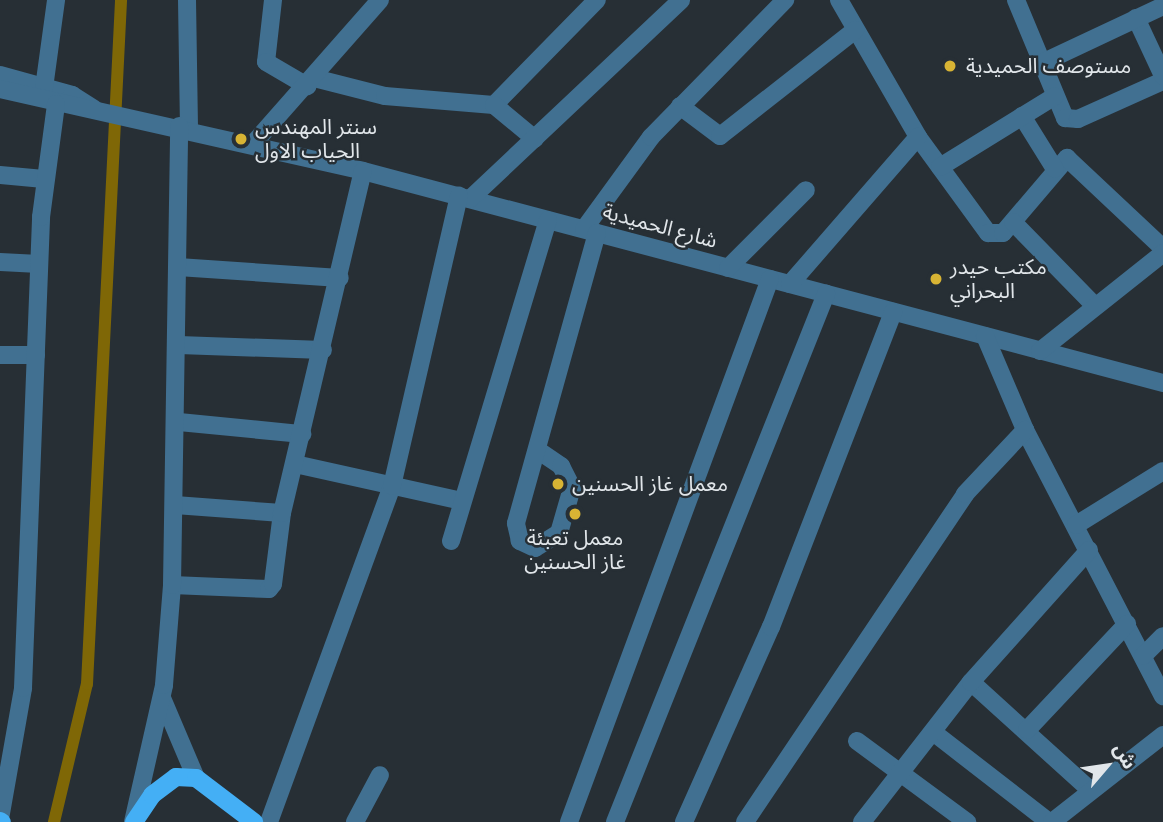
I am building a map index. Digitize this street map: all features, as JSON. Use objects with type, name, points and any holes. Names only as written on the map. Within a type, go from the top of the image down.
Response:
[{"type":"main road","points":[[134,822],[165,783],[196,778],[254,822]]},
{"type":"street","points":[[44,88],[56,0]]},
{"type":"street","points":[[134,822],[161,695],[172,585],[179,422],[178,267],[187,0]]},
{"type":"street","points":[[273,0],[266,62],[310,82],[385,96],[494,105],[535,139]]},
{"type":"street","points":[[272,22],[284,0]]},
{"type":"street","points":[[253,144],[380,0]]},
{"type":"street","points":[[494,105],[597,0]]},
{"type":"street","points":[[269,822],[392,486],[464,198],[535,139],[681,0]]},
{"type":"street","points":[[539,451],[561,466],[572,488],[559,533],[535,548],[520,541],[516,523],[539,451],[590,231],[680,106],[785,0]]},
{"type":"street","points":[[839,0],[918,137],[988,233],[1003,233],[1055,169],[1068,158],[1163,251],[1040,351]]},
{"type":"street","points":[[1016,0],[1055,96],[1070,120],[1163,78],[1136,18]]},
{"type":"street","points":[[1042,63],[1163,6]]},
{"type":"street","points":[[680,106],[720,136],[855,30]]},
{"type":"street","points":[[0,75],[44,88],[101,111]]},
{"type":"street","points":[[0,89],[56,104],[101,111]]},
{"type":"street","points":[[940,167],[1055,96]]},
{"type":"street","points":[[1,821],[23,688],[39,264],[44,179],[56,104]]},
{"type":"street","name":"شارع الحميدية","points":[[101,111],[184,126],[363,171],[1040,351],[1160,379]]},
{"type":"street","points":[[1022,116],[1055,169]]},
{"type":"street","points":[[790,284],[918,137]]},
{"type":"street","points":[[172,585],[269,589],[282,513],[323,350],[363,171]]},
{"type":"street","points":[[0,175],[44,179]]},
{"type":"street","points":[[728,268],[806,190]]},
{"type":"street","points":[[451,541],[548,220]]},
{"type":"street","points":[[1013,222],[1094,305]]},
{"type":"street","points":[[0,262],[39,264]]},
{"type":"street","points":[[178,267],[340,278]]},
{"type":"street","points":[[569,822],[770,279]]},
{"type":"street","points":[[615,822],[826,294]]},
{"type":"street","points":[[684,822],[771,627],[893,312]]},
{"type":"street","points":[[985,336],[1024,430],[1163,696]]},
{"type":"street","points":[[179,345],[323,350]]},
{"type":"street","points":[[0,355],[36,355]]},
{"type":"street","points":[[179,422],[302,434]]},
{"type":"street","points":[[744,822],[965,494],[1024,430]]},
{"type":"street","points":[[295,464],[463,501]]},
{"type":"street","points":[[1076,525],[1163,471]]},
{"type":"street","points":[[175,505],[282,513]]},
{"type":"street","points":[[862,822],[971,682],[1089,550]]},
{"type":"street","points":[[1027,730],[1127,624]]},
{"type":"street","points":[[1143,656],[1163,636]]},
{"type":"street","points":[[971,682],[1088,788]]},
{"type":"street","points":[[161,695],[178,747],[196,778]]},
{"type":"street","points":[[933,732],[1050,822],[1088,788],[1163,735]]},
{"type":"street","points":[[857,741],[903,771],[967,822]]},
{"type":"street","points":[[355,822],[380,775]]},
{"type":"waterway","points":[[54,822],[87,684],[121,0]]},
{"type":"place","name":"مستوصف الحميدية","points":[[950,66]]},
{"type":"place","name":"سنتر المهندس الحياب الاول","points":[[241,139]]},
{"type":"place","name":"مكتب حيدر البحراني","points":[[936,279]]},
{"type":"place","name":"معمل غاز الحسنين","points":[[558,484]]},
{"type":"place","name":"معمل تعبئة غاز الحسنين","points":[[575,514]]}]
